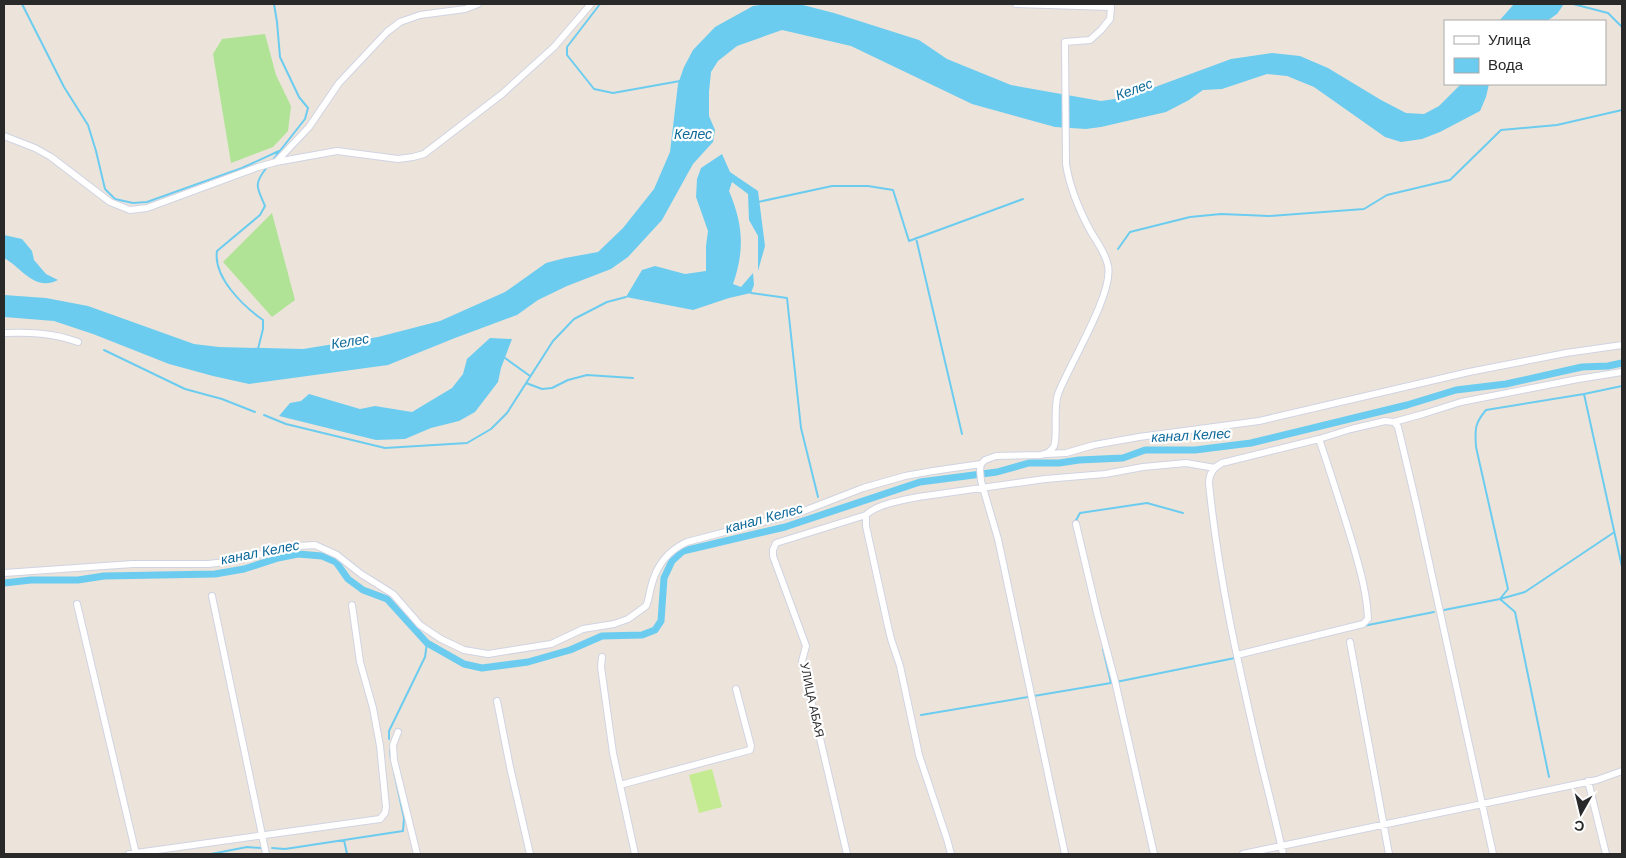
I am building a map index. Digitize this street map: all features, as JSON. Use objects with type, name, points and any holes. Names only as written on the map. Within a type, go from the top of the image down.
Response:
[{"type":"street","points":[[276,162],[310,127],[339,83],[387,32],[400,22],[420,15],[454,7],[465,9],[478,4]]},
{"type":"street","points":[[4,136],[35,148],[51,157],[110,202],[130,210],[147,208],[276,162],[337,151],[398,159],[413,157],[424,154],[515,83],[554,47],[590,4]]},
{"type":"street","points":[[1016,4],[1111,8],[1110,18],[1090,40],[1065,42],[1068,172],[1074,196],[1106,260],[1108,276],[1094,319],[1058,394],[1055,408],[1054,445],[1047,454]]},
{"type":"street","points":[[4,333],[32,332],[78,342]]},
{"type":"street","points":[[1065,854],[1033,696],[998,539],[983,485],[981,468],[986,460],[996,456],[1066,453],[1094,445],[1139,437],[1259,421],[1469,372],[1566,353],[1622,345]]},
{"type":"street","points":[[1283,854],[1237,658],[1214,530],[1209,480],[1215,468],[1222,463],[1385,421],[1394,422],[1461,402],[1622,372]]},
{"type":"street","points":[[1394,422],[1398,427],[1418,507],[1493,854]]},
{"type":"street","points":[[1237,658],[1363,624],[1368,619],[1367,602],[1359,567],[1319,439]]},
{"type":"street","points":[[951,854],[919,755],[900,666],[887,622],[866,526],[866,514],[898,501],[978,488],[983,485],[1105,474],[1186,463],[1215,468]]},
{"type":"street","points":[[4,572],[133,564],[208,564],[226,562],[298,546],[315,545],[337,555],[361,574],[393,594],[420,625],[441,639],[464,650],[488,654],[551,644],[582,629],[614,624],[628,619],[646,606],[660,563],[674,548],[687,542],[801,512],[863,488],[905,476],[957,467],[981,468]]},
{"type":"street","name":"УЛИЦА АБАЯ","points":[[847,854],[802,661],[806,646],[773,556],[773,550],[778,542],[866,514]]},
{"type":"street","points":[[1076,524],[1154,854]]},
{"type":"street","points":[[212,596],[266,854]]},
{"type":"street","points":[[77,604],[134,854],[380,819],[383,817],[386,800],[380,760],[380,746],[373,708],[360,662],[352,605]]},
{"type":"street","points":[[1350,642],[1389,854]]},
{"type":"street","points":[[602,657],[601,667],[608,722],[635,854]]},
{"type":"street","points":[[620,785],[750,750],[751,746],[736,689]]},
{"type":"street","points":[[497,701],[530,854]]},
{"type":"street","points":[[398,732],[393,745],[394,760],[417,854]]},
{"type":"street","points":[[380,746],[393,745]]},
{"type":"street","points":[[1243,854],[1588,781],[1622,771]]},
{"type":"street","points":[[1588,781],[1606,854]]},
{"type":"green space","points":[[265,34],[276,75],[291,106],[288,131],[273,147],[231,163],[213,54],[222,39]]},
{"type":"green space","points":[[272,213],[295,300],[272,317],[223,262]]},
{"type":"green space","points":[[712,769],[722,807],[699,813],[689,775]]},
{"type":"water","name":"Келес","points":[[799,4],[834,13],[919,40],[947,59],[1011,85],[1101,101],[1128,97],[1231,59],[1272,53],[1300,56],[1328,68],[1406,113],[1424,114],[1439,106],[1460,85],[1489,85],[1480,111],[1440,132],[1422,139],[1401,142],[1385,137],[1314,87],[1287,76],[1267,74],[1222,89],[1203,90],[1166,112],[1101,127],[1086,129],[1055,127],[972,104],[851,46],[782,30],[737,46],[718,61],[711,72],[709,92],[709,116],[715,130],[713,142],[693,164],[662,220],[628,257],[611,269],[567,286],[538,300],[517,315],[388,365],[249,384],[169,364],[54,321],[4,317],[4,295],[46,298],[88,306],[194,344],[219,347],[303,349],[378,337],[440,321],[505,292],[546,263],[598,252],[623,228],[654,189],[670,152],[678,84],[693,50],[715,27],[753,6]]},
{"type":"water","points":[[1514,4],[1564,4],[1557,14],[1548,20],[1500,20]]},
{"type":"water","points":[[722,154],[730,172],[758,191],[765,246],[758,271],[758,236],[749,220],[748,194],[732,182],[729,191],[740,226],[741,237],[737,272],[733,284],[741,287],[753,273],[754,285],[751,293],[693,310],[626,297],[642,270],[655,266],[685,274],[706,271],[708,231],[696,197],[697,179],[701,168]]},
{"type":"water","points":[[4,235],[22,239],[32,251],[34,260],[46,274],[58,280],[50,283],[36,281],[4,258]]},
{"type":"water","points":[[490,338],[512,339],[498,382],[475,412],[459,421],[431,428],[405,439],[376,440],[279,416],[290,403],[301,401],[309,394],[360,409],[375,406],[412,412],[452,388],[463,374],[467,359]]},
{"type":"waterway","points":[[22,4],[64,87],[88,125],[105,189],[115,199],[133,203],[147,202],[242,168],[279,151]]},
{"type":"waterway","points":[[272,161],[305,119],[308,108],[299,97],[280,57],[274,4]]},
{"type":"waterway","points":[[600,4],[567,47],[567,55],[594,89],[613,93],[680,81]]},
{"type":"waterway","points":[[1573,4],[1608,13],[1622,27]]},
{"type":"waterway","points":[[1118,249],[1130,232],[1190,217],[1221,214],[1269,216],[1364,209],[1387,195],[1450,180],[1501,130],[1557,125],[1622,110]]},
{"type":"waterway","points":[[258,349],[263,329],[263,320],[231,290],[220,271],[217,251],[260,215],[265,206],[258,190],[258,182],[267,167]]},
{"type":"waterway","points":[[758,202],[832,186],[868,186],[893,190],[909,241],[1023,199]]},
{"type":"waterway","points":[[916,238],[962,434]]},
{"type":"waterway","points":[[751,293],[787,298],[801,428],[818,497]]},
{"type":"waterway","points":[[264,415],[286,424],[385,448],[467,443],[491,429],[507,413],[553,341],[574,319],[607,302],[626,297]]},
{"type":"waterway","points":[[104,350],[185,389],[222,399],[255,412]]},
{"type":"waterway","points":[[505,358],[530,376]]},
{"type":"waterway","name":"канал Келес","points":[[4,583],[31,580],[78,580],[104,576],[215,574],[244,569],[298,554],[322,556],[336,562],[348,579],[363,590],[387,599],[427,643],[464,664],[482,668],[528,662],[570,650],[602,636],[642,635],[655,630],[661,621],[664,578],[672,561],[683,551],[785,527],[920,482],[997,472],[1029,463],[1059,463],[1123,458],[1145,450],[1195,450],[1251,443],[1407,405],[1456,390],[1506,384],[1582,367],[1608,366],[1622,363]]},
{"type":"waterway","points":[[526,383],[542,389],[552,388],[568,380],[587,375],[633,378]]},
{"type":"waterway","points":[[1444,610],[1500,599],[1508,589],[1476,447],[1476,427],[1482,415],[1486,410],[1622,386]]},
{"type":"waterway","points":[[1584,394],[1622,567]]},
{"type":"waterway","points":[[1075,522],[1080,513],[1147,503],[1183,513]]},
{"type":"waterway","points":[[1500,599],[1525,592],[1613,533]]},
{"type":"waterway","points":[[1500,599],[1515,612],[1549,777]]},
{"type":"waterway","points":[[1363,626],[1434,612]]},
{"type":"waterway","points":[[389,739],[389,731],[425,657],[427,643]]},
{"type":"waterway","points":[[1103,649],[1111,683]]},
{"type":"waterway","points":[[921,715],[1111,683],[1235,658]]},
{"type":"waterway","points":[[390,750],[391,760]]},
{"type":"waterway","points":[[272,848],[285,849],[403,831],[404,818],[394,772]]},
{"type":"waterway","points":[[344,840],[347,854]]},
{"type":"waterway","points":[[211,854],[247,847],[261,848]]}]
